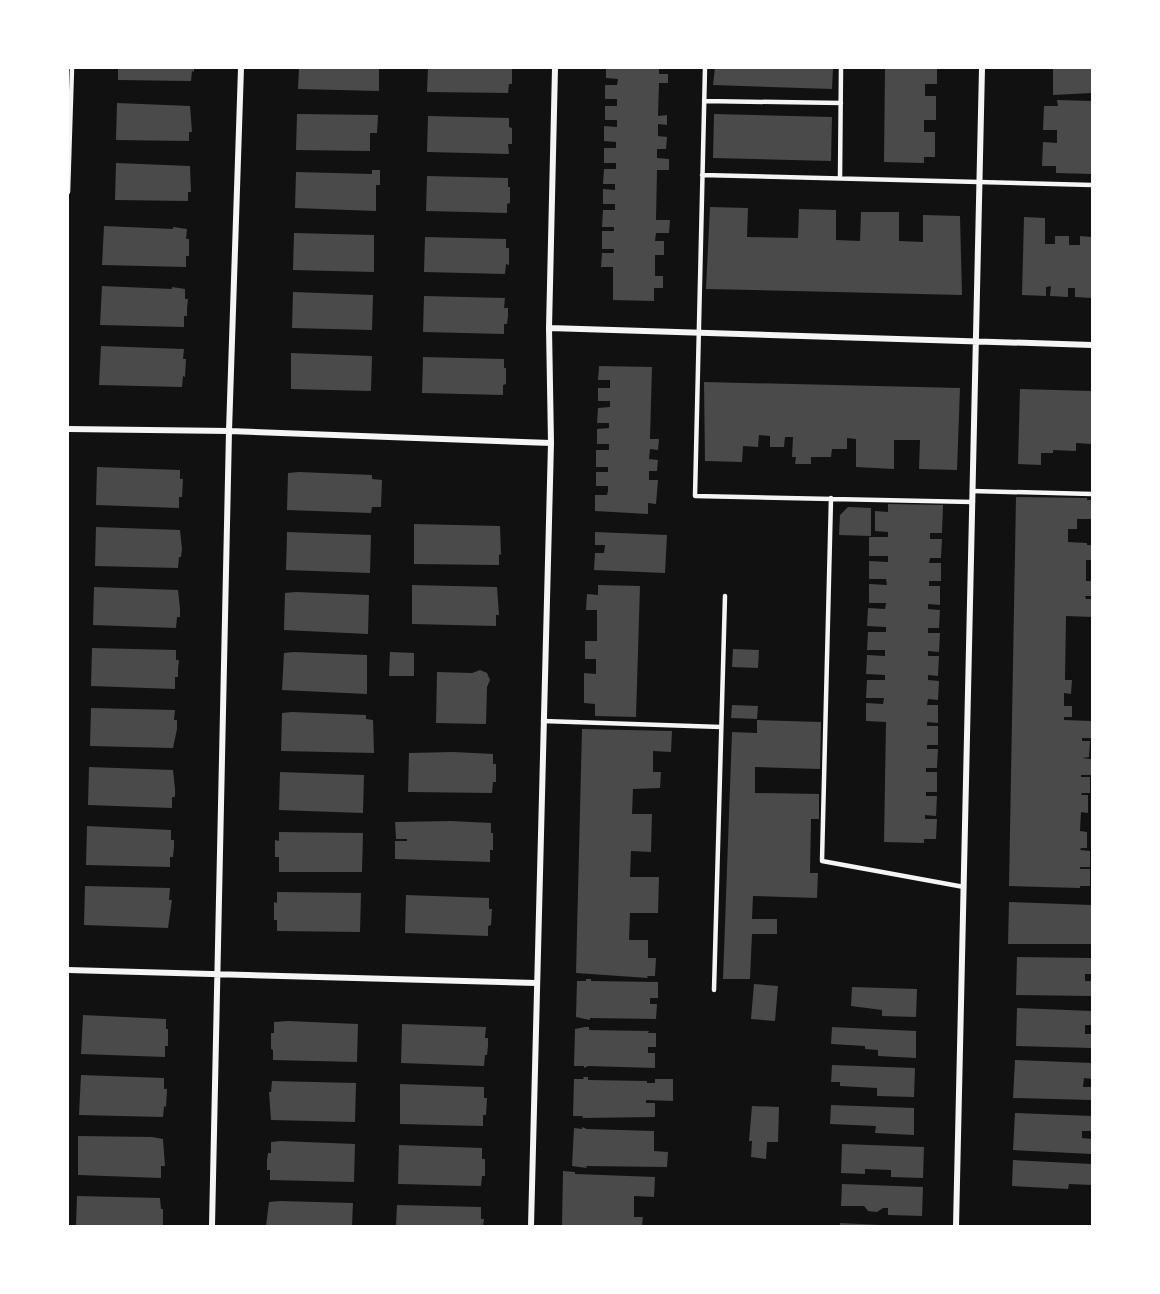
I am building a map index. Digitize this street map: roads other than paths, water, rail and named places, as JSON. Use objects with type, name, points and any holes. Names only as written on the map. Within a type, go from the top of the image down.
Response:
[{"type":"street","points":[[213,1227],[229,431],[241,68]]},
{"type":"street","points":[[531,1227],[551,443],[549,328],[555,68]]},
{"type":"street","points":[[956,1227],[982,68]]},
{"type":"street","points":[[549,328],[1092,345]]},
{"type":"street","points":[[68,429],[229,431],[551,443]]},
{"type":"street","points":[[68,970],[536,983]]},
{"type":"lane","points":[[68,192],[72,68]]},
{"type":"lane","points":[[705,68],[695,496],[973,502]]},
{"type":"lane","points":[[840,178],[841,68]]},
{"type":"lane","points":[[704,101],[841,103]]},
{"type":"lane","points":[[702,175],[1092,185]]},
{"type":"lane","points":[[972,491],[1092,494]]},
{"type":"lane","points":[[831,498],[822,861],[964,887]]},
{"type":"lane","points":[[714,990],[725,596]]},
{"type":"lane","points":[[543,722],[722,726]]}]
